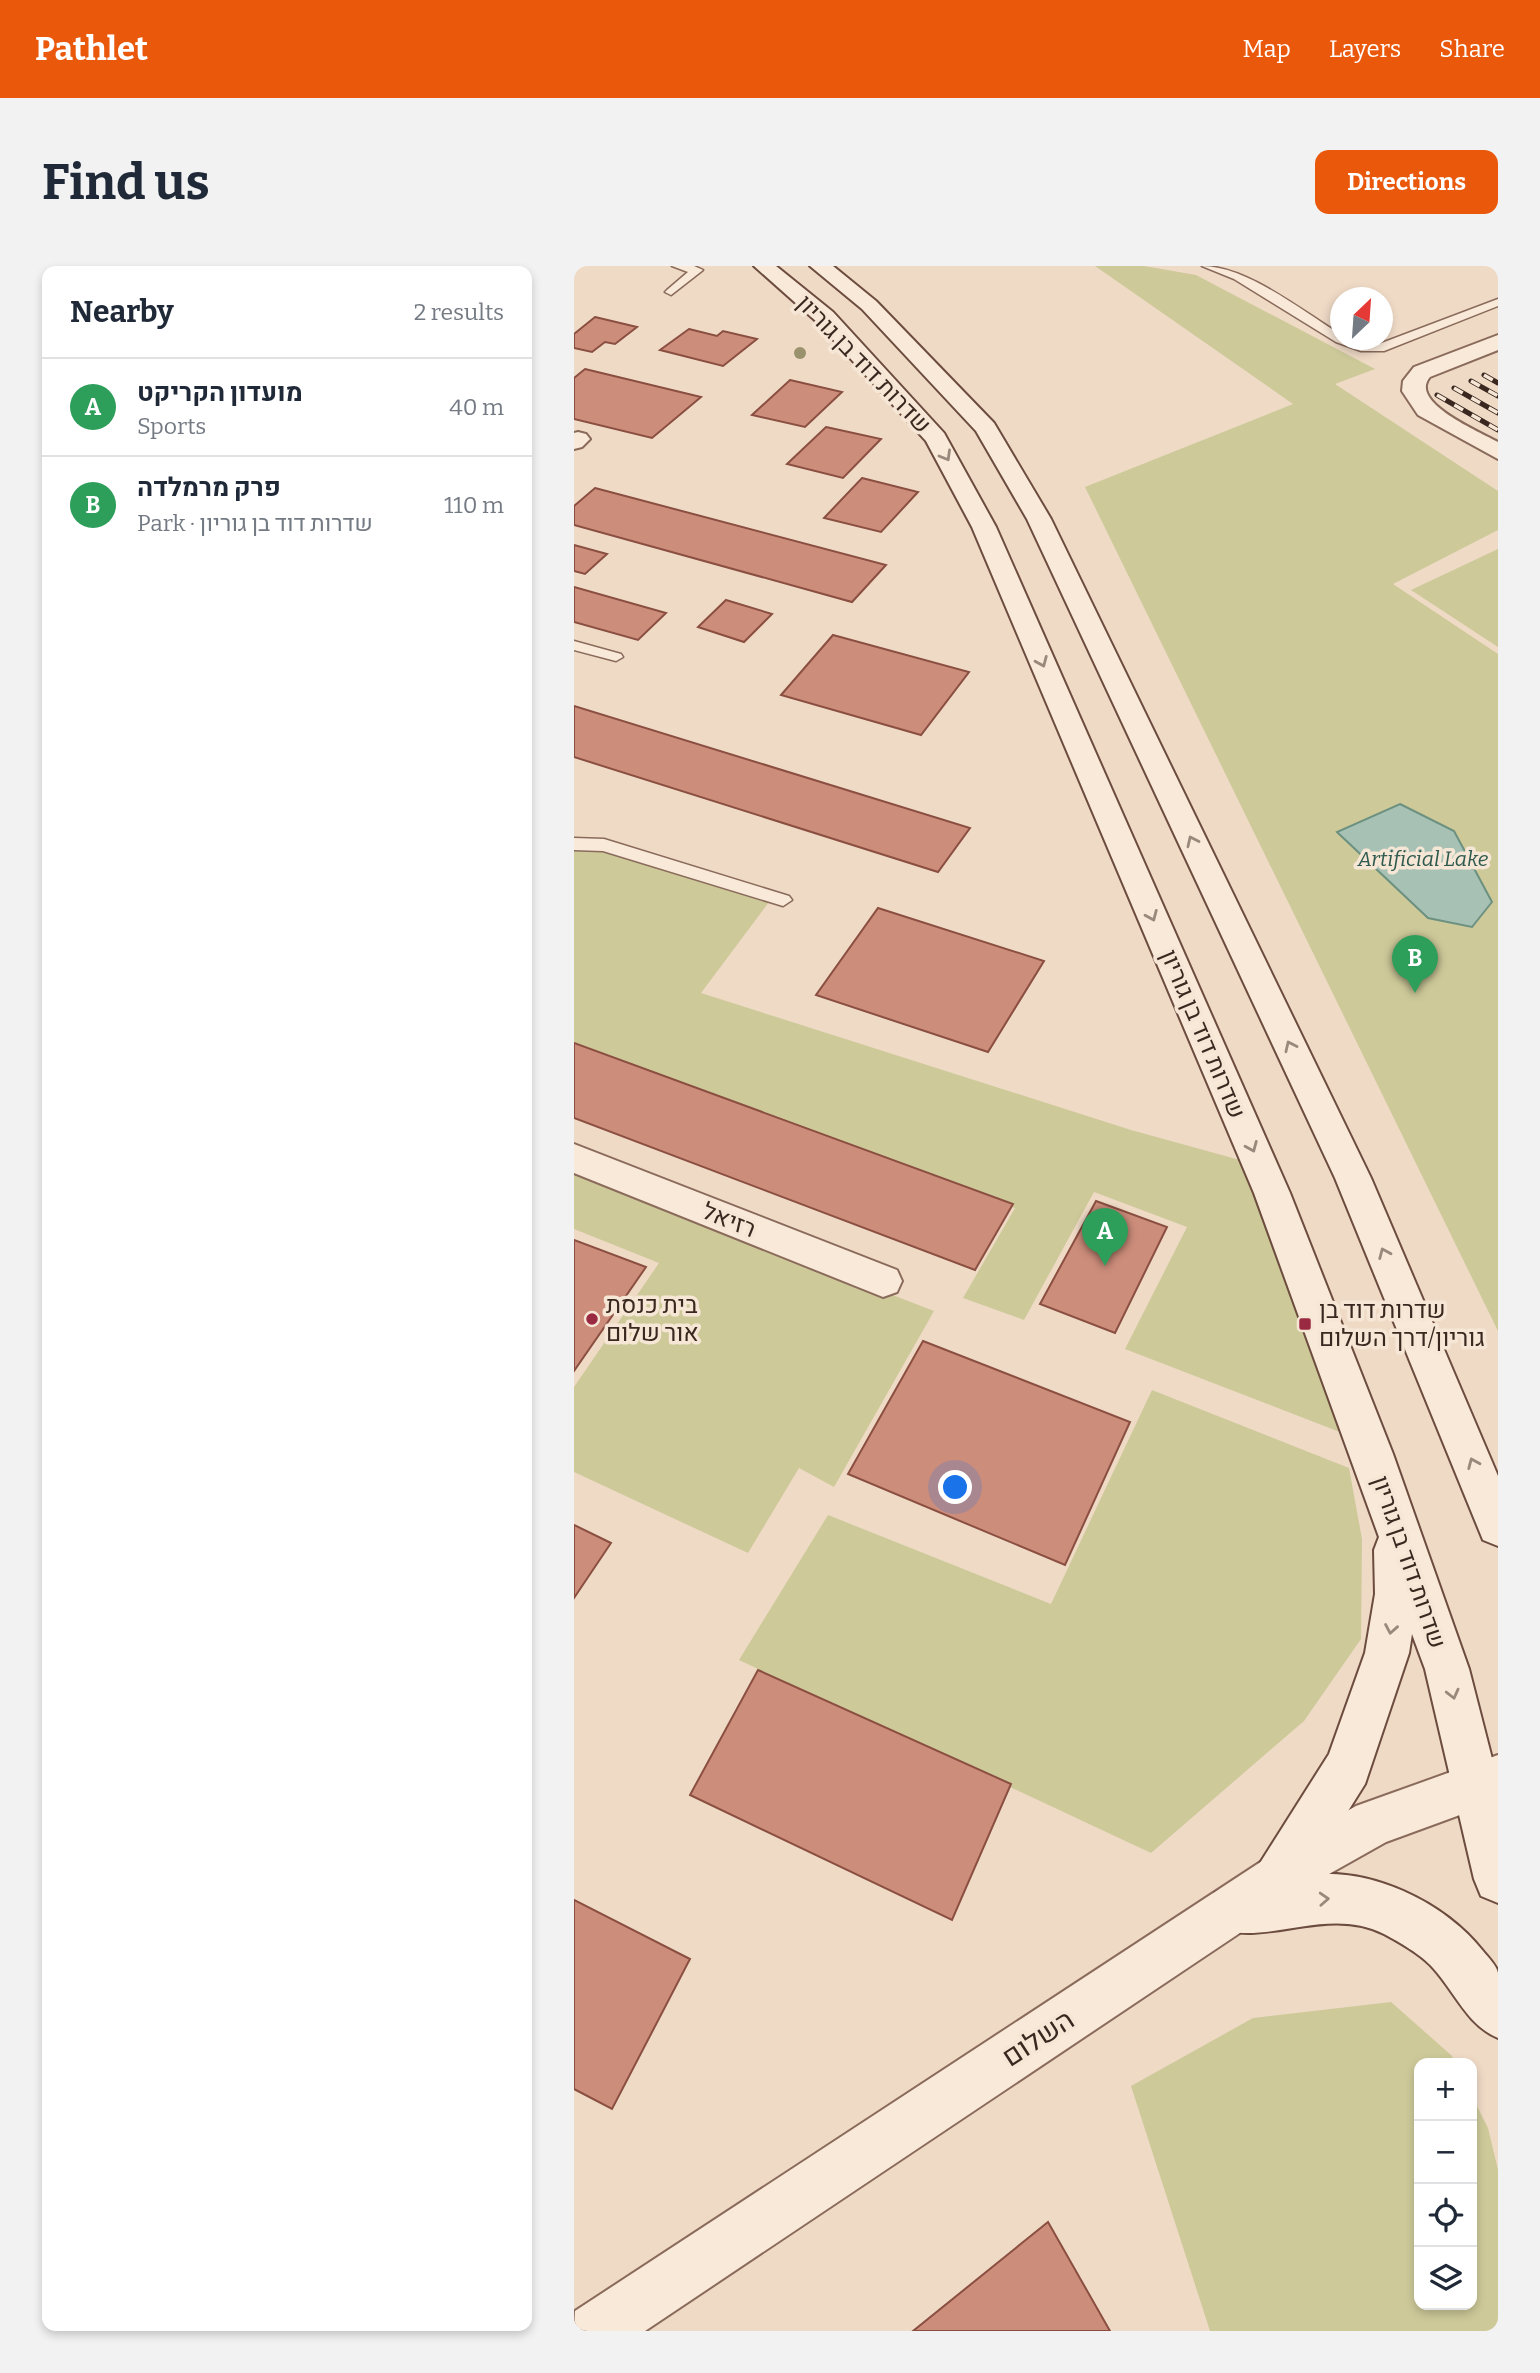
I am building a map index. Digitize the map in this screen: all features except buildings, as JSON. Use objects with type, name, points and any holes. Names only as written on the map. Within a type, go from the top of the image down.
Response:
[{"type":"main road","name":"שדרות דוד בן גוריון","points":[[764,266],[825,317],[936,438],[984,527],[1272,1193],[1393,1513],[1487,1782],[1498,1879]]},
{"type":"main road","name":"שדרות דוד בן גוריון","points":[[820,266],[869,305],[951,389],[986,428],[1023,488],[1353,1178],[1498,1526]]},
{"type":"main road","points":[[1498,342],[1422,372],[1414,381],[1413,391],[1426,410],[1498,452]]},
{"type":"main road","name":"רזיאל","points":[[574,1158],[883,1281]]},
{"type":"main road","points":[[1277,1880],[1348,1767],[1387,1653],[1397,1594],[1393,1513]]},
{"type":"main road","name":"השלום","points":[[596,2331],[1277,1880],[1373,1823],[1487,1782]]},
{"type":"main road","points":[[1232,1910],[1330,1897],[1392,1911],[1449,1948],[1498,2012]]},
{"type":"lane","points":[[671,292],[698,270],[678,266]]},
{"type":"lane","points":[[1208,266],[1238,277],[1330,332]]},
{"type":"lane","points":[[1393,343],[1498,302]]},
{"type":"lane","points":[[574,645],[616,657]]},
{"type":"lane","points":[[574,844],[604,845],[783,900]]},
{"type":"shaded area","points":[[1095,266],[1144,266],[1196,275],[1330,345],[1330,350],[1339,350],[1375,369],[1335,384],[1498,491],[1498,530],[1393,584],[1498,654],[1498,1331],[1085,487],[1293,404]]},
{"type":"shaded area","points":[[1498,549],[1498,647],[1411,590]]},
{"type":"shaded area","points":[[574,839],[769,902],[701,993],[1131,1130],[1247,1162],[1345,1434],[1125,1349],[1187,1227],[1094,1192],[1024,1320],[963,1298],[1015,1208],[574,1042]]},
{"type":"shaded area","points":[[574,1172],[934,1311],[834,1487],[799,1468],[748,1553],[574,1472],[574,1387],[659,1263],[574,1229]]},
{"type":"shaded area","points":[[1152,1390],[1349,1468],[1362,1539],[1361,1639],[1304,1721],[1151,1853],[739,1660],[828,1515],[1051,1604]]},
{"type":"shaded area","points":[[1391,2002],[1451,2055],[1453,2058],[1414,2058],[1414,2310],[1477,2310],[1477,2106],[1488,2128],[1498,2170],[1498,2331],[1210,2331],[1131,2086],[1253,2018]]},
{"type":"water","name":"Artificial Lake","points":[[1400,804],[1454,831],[1492,902],[1472,927],[1428,918],[1337,832]]},
{"type":"railway","points":[[1484,375],[1498,383]]},
{"type":"railway","points":[[1471,381],[1498,396]]},
{"type":"railway","points":[[1454,388],[1498,413]]},
{"type":"railway","points":[[1437,395],[1498,430]]},
{"type":"place","name":"פרק מרמלדה","points":[[1415,993]]},
{"type":"place","name":"מועדון הקריקט","points":[[1105,1266]]},
{"type":"place","name":"בית כנסת אור שלום","points":[[592,1319]]},
{"type":"place","name":"שדרות דוד בן גוריון/דרך השלום","points":[[1305,1324]]}]
